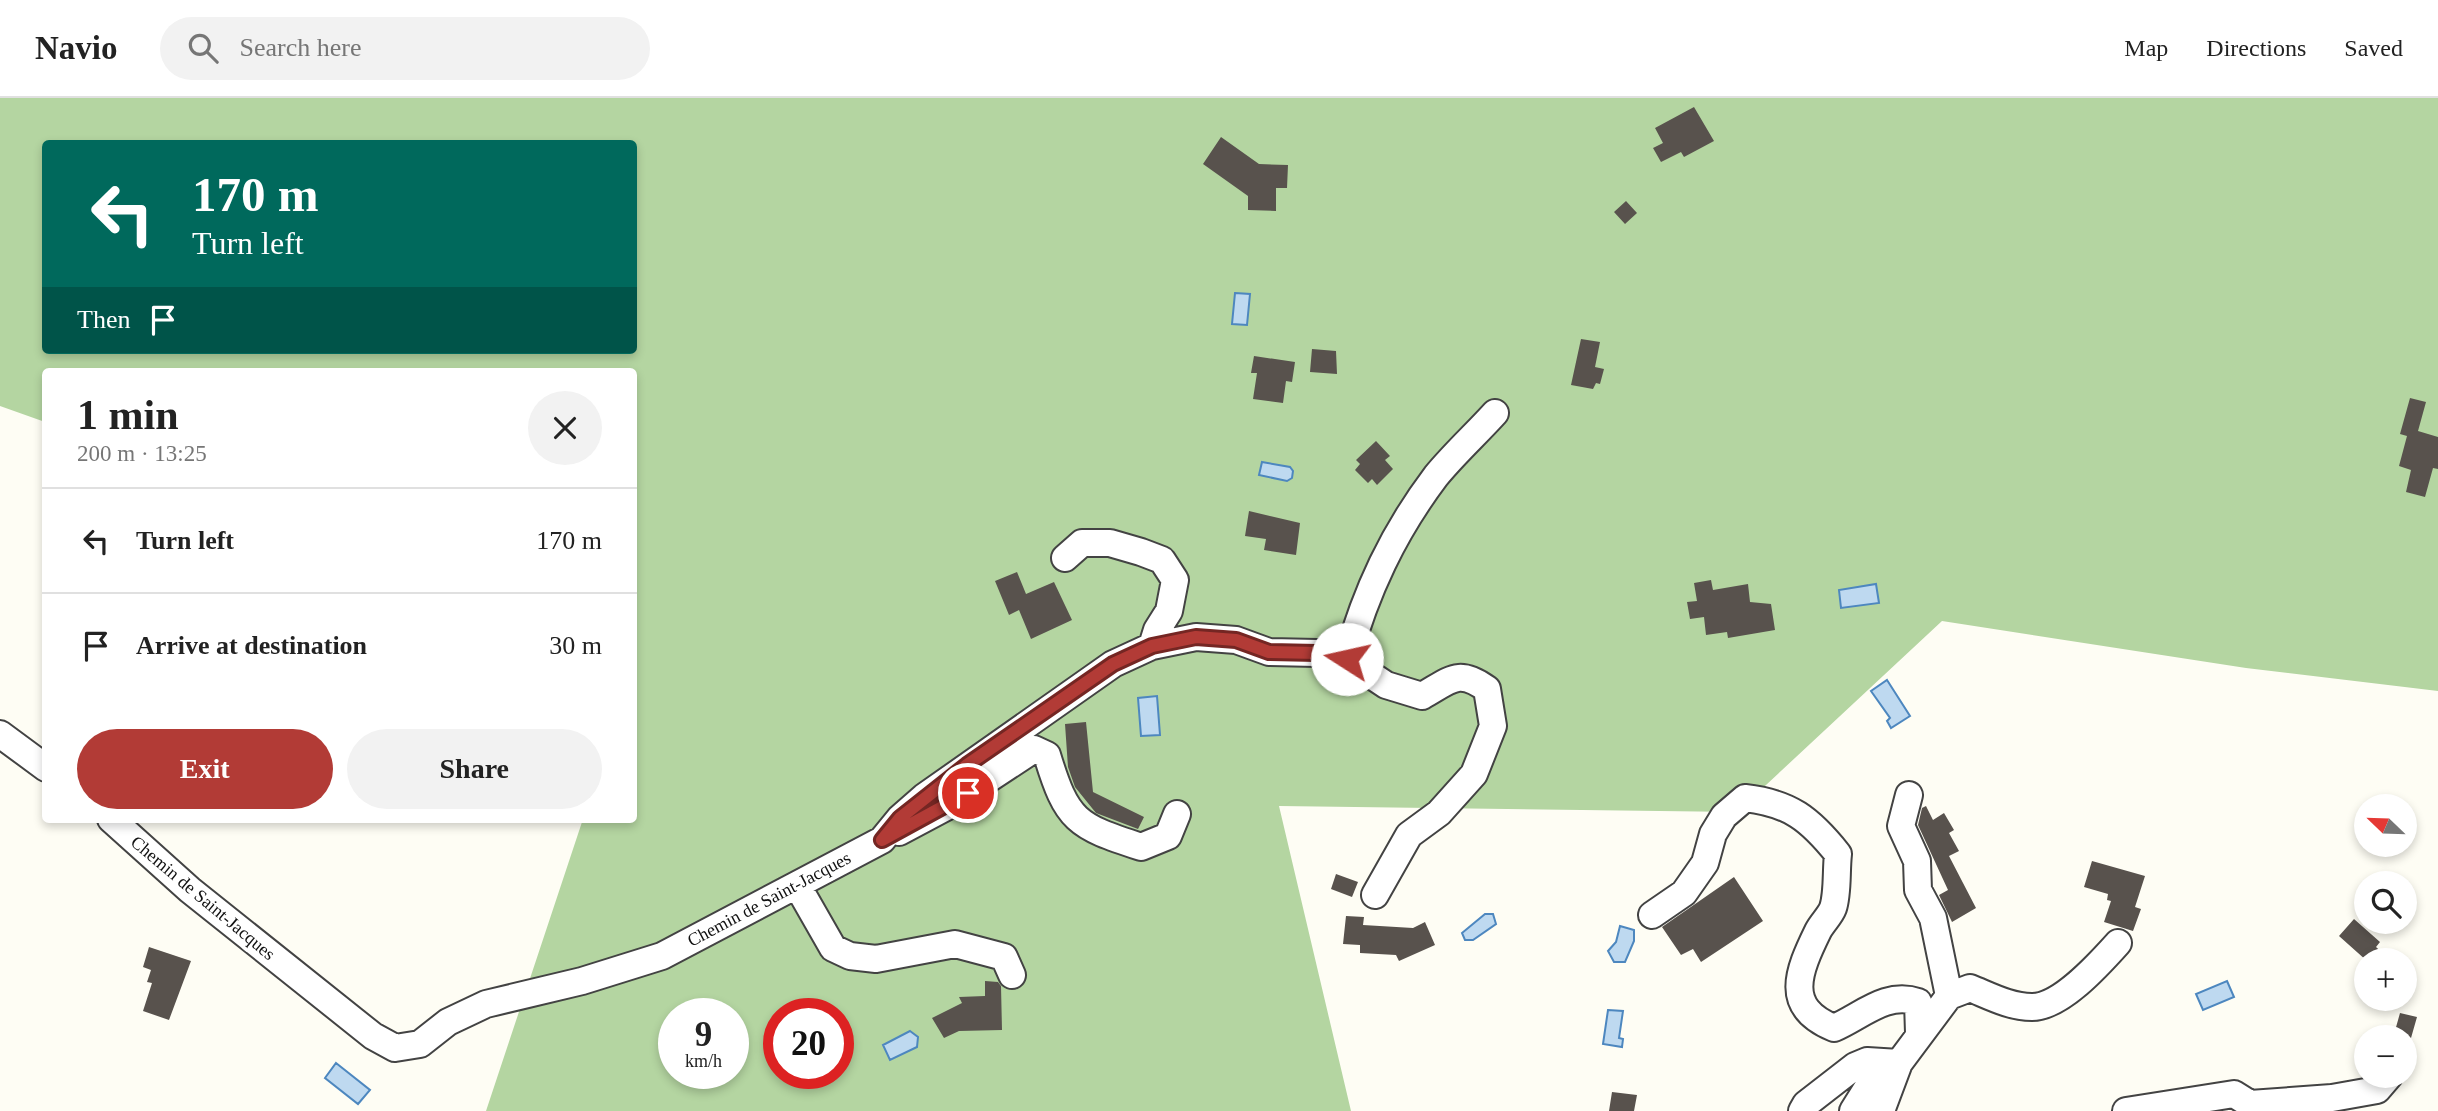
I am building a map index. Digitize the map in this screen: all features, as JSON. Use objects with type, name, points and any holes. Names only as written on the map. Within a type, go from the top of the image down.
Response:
[{"type":"street","points":[[1347,659],[1362,606],[1393,541],[1437,475],[1495,413]]},
{"type":"street","points":[[1065,558],[1082,543],[1110,543],[1162,560],[1175,580],[1169,611],[1157,630],[1152,646]]},
{"type":"street","name":"Chemin de Saint-Jacques","points":[[115,823],[190,890],[373,1036],[395,1048],[420,1044],[448,1022],[486,1004],[582,981],[662,956],[882,840],[900,818],[967,765],[1113,664],[1152,646],[1196,637],[1236,640],[1269,652],[1317,653],[1347,659],[1386,685],[1422,696],[1455,678],[1470,677],[1488,689],[1493,726],[1474,774],[1439,813],[1409,835],[1376,895]]},
{"type":"street","points":[[0,734],[42,765]]},
{"type":"street","points":[[882,840],[946,807],[1034,749],[1047,755],[1069,812],[1084,826],[1141,847],[1168,836],[1177,814]]},
{"type":"street","points":[[1909,796],[1901,826],[1917,861],[1918,890],[1933,918],[1948,996]]},
{"type":"street","points":[[1652,915],[1684,893],[1705,863],[1713,834],[1724,816],[1745,798],[1765,800],[1792,810],[1815,826],[1838,854],[1833,908],[1819,931],[1798,984],[1802,1007],[1819,1021],[1834,1028],[1857,1018],[1877,1003],[1906,998],[1918,1002],[1923,1027]]},
{"type":"street","points":[[797,885],[833,948],[850,956],[876,959],[955,944],[1004,957],[1012,975]]},
{"type":"street","points":[[1881,1111],[1899,1063],[1948,996],[1970,988],[2007,1004],[2035,1007],[2059,996],[2091,973],[2118,943]]},
{"type":"street","points":[[1802,1111],[1806,1104],[1855,1066],[1867,1061],[1899,1063]]},
{"type":"street","points":[[1853,1111],[1873,1079],[1899,1063]]},
{"type":"street","points":[[2126,1111],[2234,1094],[2251,1108],[2332,1098],[2379,1088]]},
{"type":"green space","points":[[0,98],[2438,98],[2438,691],[2246,668],[1942,621],[1737,812],[1279,806],[1351,1111],[486,1111],[582,823],[637,823],[637,368],[42,368],[42,421],[0,406]]},
{"type":"water","points":[[1235,293],[1250,294],[1247,325],[1232,324]]},
{"type":"water","points":[[1262,462],[1290,467],[1293,471],[1292,478],[1287,481],[1259,475]]},
{"type":"water","points":[[1876,584],[1879,603],[1841,608],[1839,590]]},
{"type":"water","points":[[1887,680],[1910,716],[1891,728],[1887,721],[1890,718],[1871,691]]},
{"type":"water","points":[[1157,696],[1160,735],[1141,736],[1138,698]]},
{"type":"water","points":[[1485,914],[1493,914],[1496,924],[1473,940],[1465,940],[1462,933]]},
{"type":"water","points":[[1620,926],[1634,930],[1634,941],[1625,962],[1614,962],[1608,951],[1616,942]]},
{"type":"water","points":[[2227,981],[2234,997],[2203,1010],[2196,994]]},
{"type":"water","points":[[1608,1010],[1623,1011],[1619,1038],[1623,1039],[1622,1047],[1603,1044]]},
{"type":"water","points":[[910,1031],[918,1037],[917,1047],[890,1060],[883,1045]]},
{"type":"water","points":[[336,1063],[370,1090],[358,1104],[325,1078]]},
{"type":"building","points":[[1694,107],[1714,141],[1684,157],[1681,152],[1661,162],[1653,148],[1663,143],[1655,128]]},
{"type":"building","points":[[1221,137],[1259,164],[1288,165],[1287,188],[1276,188],[1276,211],[1248,210],[1248,196],[1203,164]]},
{"type":"building","points":[[1626,201],[1637,213],[1625,224],[1614,212]]},
{"type":"building","points":[[1581,339],[1600,342],[1595,367],[1604,369],[1600,384],[1596,383],[1593,389],[1571,385]]},
{"type":"building","points":[[1312,349],[1336,351],[1337,374],[1310,372]]},
{"type":"building","points":[[1254,356],[1295,362],[1292,382],[1286,381],[1283,403],[1253,399],[1257,373],[1251,373]]},
{"type":"building","points":[[2410,398],[2426,402],[2418,431],[2438,437],[2438,469],[2433,468],[2425,497],[2406,492],[2411,470],[2399,466],[2407,436],[2400,434]]},
{"type":"building","points":[[1376,441],[1390,456],[1385,460],[1393,469],[1377,485],[1372,479],[1368,483],[1355,470],[1360,464],[1356,460]]},
{"type":"building","points":[[1249,511],[1300,523],[1296,555],[1264,550],[1266,539],[1245,536]]},
{"type":"building","points":[[1017,572],[1026,594],[1054,582],[1072,620],[1031,639],[1019,610],[1009,615],[995,581]]},
{"type":"building","points":[[1711,580],[1713,590],[1748,584],[1750,602],[1771,604],[1775,630],[1728,638],[1727,632],[1706,635],[1704,617],[1690,619],[1687,602],[1697,601],[1694,583]]},
{"type":"building","points":[[1086,722],[1093,792],[1144,817],[1138,829],[1096,813],[1075,787],[1068,767],[1065,724]]},
{"type":"building","points":[[1926,806],[1933,820],[1944,813],[1954,830],[1949,833],[1959,851],[1949,856],[1976,908],[1952,922],[1939,895],[1948,890],[1918,825],[1922,808]]},
{"type":"building","points":[[2092,861],[2145,876],[2135,907],[2141,909],[2133,931],[2104,922],[2111,901],[2107,900],[2108,894],[2084,887]]},
{"type":"building","points":[[1336,874],[1358,882],[1352,897],[1331,889]]},
{"type":"building","points":[[1734,877],[1763,921],[1701,962],[1693,949],[1681,955],[1662,927]]},
{"type":"building","points":[[1346,916],[1364,917],[1363,925],[1413,928],[1425,922],[1435,945],[1399,961],[1396,955],[1360,953],[1360,945],[1343,944]]},
{"type":"building","points":[[2354,919],[2354,934],[2371,934],[2380,942],[2377,948],[2354,949],[2339,936]]},
{"type":"building","points":[[149,947],[191,961],[169,1020],[143,1011],[152,983],[147,982],[151,970],[143,967]]},
{"type":"building","points":[[985,981],[998,982],[1001,986],[1002,1030],[959,1031],[944,1038],[932,1018],[962,1003],[959,997],[985,996]]},
{"type":"building","points":[[2400,1013],[2417,1017],[2415,1025],[2397,1025]]},
{"type":"building","points":[[1612,1092],[1637,1095],[1634,1111],[1609,1111]]},
{"type":"route","points":[[968,793],[882,840],[900,818],[967,765],[1113,664],[1152,646],[1196,637],[1236,640],[1269,652],[1317,653],[1347,659]]}]
